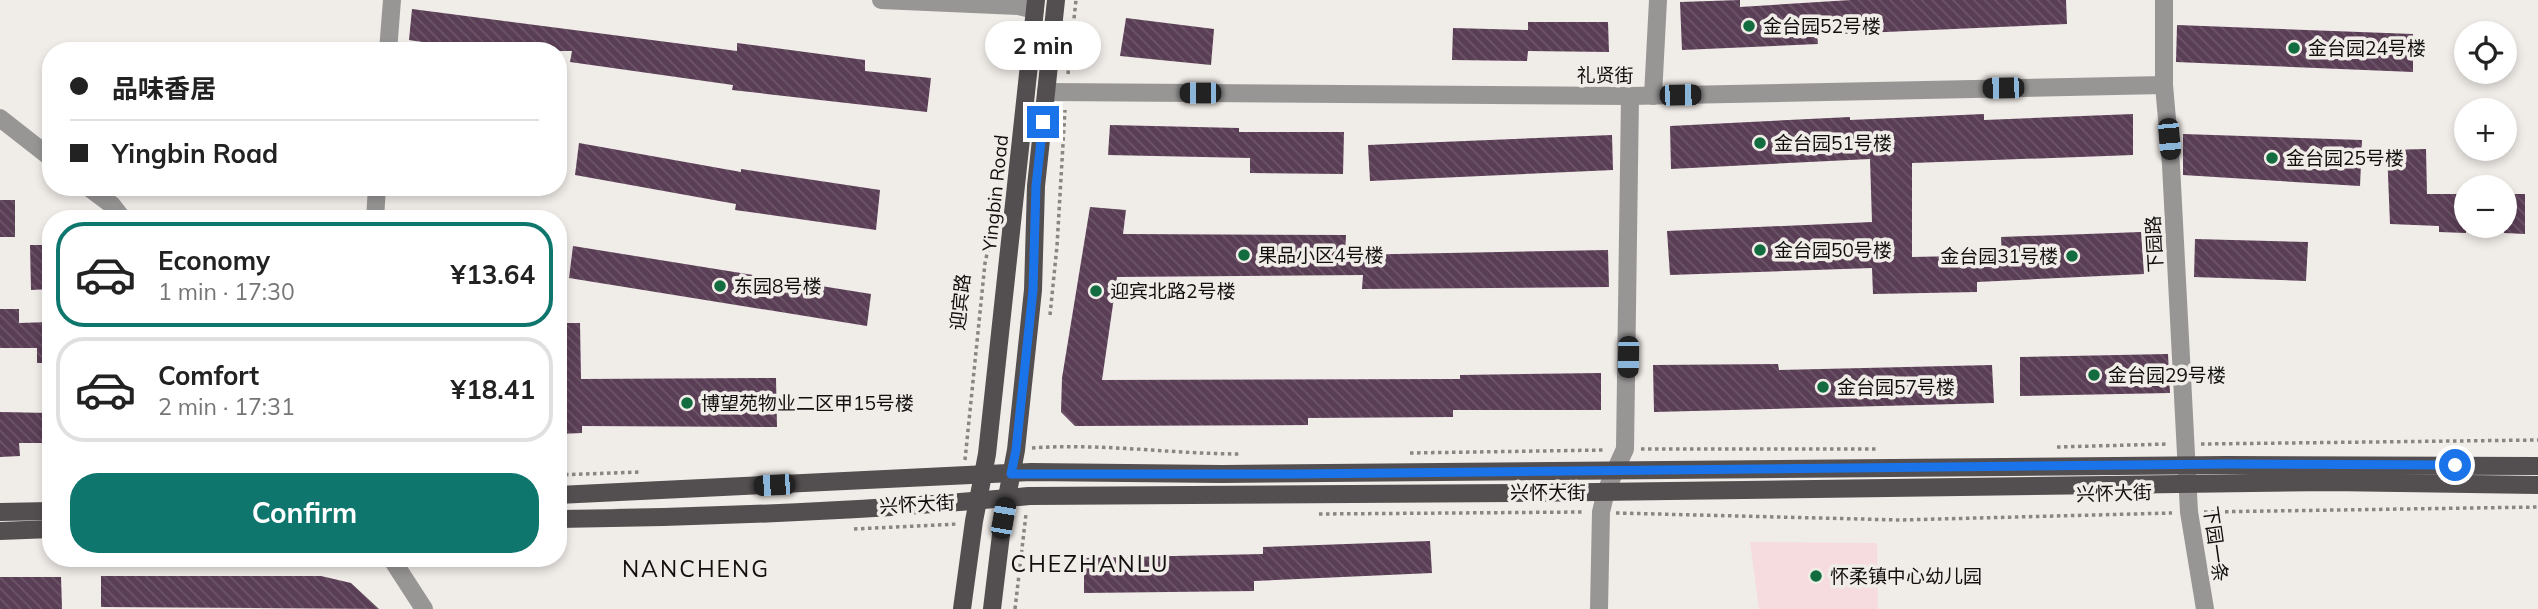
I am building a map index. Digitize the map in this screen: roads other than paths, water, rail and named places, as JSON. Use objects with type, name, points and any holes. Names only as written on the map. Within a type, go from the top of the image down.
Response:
[{"type":"main road","name":"Yingbin Road","points":[[1011,474],[1016,450],[1033,290],[1036,186],[1056,0]]},
{"type":"main road","name":"Yingbin Road","points":[[983,475],[1036,5]]},
{"type":"main road","name":"兴怀大街","points":[[567,495],[1011,474],[2187,465],[2538,466]]},
{"type":"main road","points":[[992,609],[1011,474]]},
{"type":"main road","points":[[962,609],[983,475]]},
{"type":"main road","name":"兴怀大街","points":[[567,519],[715,517],[1007,498],[2330,482],[2538,485]]},
{"type":"main road","points":[[0,512],[42,511]]},
{"type":"main road","points":[[0,531],[42,529]]},
{"type":"street","points":[[389,42],[392,0]]},
{"type":"street","points":[[881,0],[1036,5]]},
{"type":"street","points":[[1653,96],[1658,0]]},
{"type":"street","name":"下园路","points":[[2164,0],[2164,85],[2189,485]]},
{"type":"street","name":"礼贤街","points":[[1046,92],[1653,96],[2164,85]]},
{"type":"street","points":[[1599,609],[1601,512],[1606,491],[1625,449],[1630,96]]},
{"type":"street","points":[[0,118],[42,151]]},
{"type":"street","points":[[100,196],[115,210]]},
{"type":"street","name":"下园一条","points":[[2189,485],[2189,512],[2204,609]]},
{"type":"street","points":[[397,567],[424,609]]},
{"type":"place","name":"金台园52号楼","points":[[1749,26]]},
{"type":"place","name":"金台园24号楼","points":[[2294,48]]},
{"type":"place","name":"金台园51号楼","points":[[1760,143]]},
{"type":"place","name":"金台园25号楼","points":[[2272,158]]},
{"type":"place","name":"金台园50号楼","points":[[1760,250]]},
{"type":"place","name":"果品小区4号楼","points":[[1244,255]]},
{"type":"place","name":"金台园31号楼","points":[[2072,256]]},
{"type":"place","name":"东园8号楼","points":[[720,286]]},
{"type":"place","name":"迎宾北路2号楼","points":[[1096,291]]},
{"type":"place","name":"金台园29号楼","points":[[2094,375]]},
{"type":"place","name":"金台园57号楼","points":[[1823,387]]},
{"type":"place","name":"博望苑物业二区甲15号楼","points":[[687,403]]},
{"type":"place","name":"怀柔镇中心幼儿园","points":[[1816,576]]},
{"type":"district","name":"CHEZHANLU","points":[[1090,564]]},
{"type":"district","name":"NANCHENG","points":[[696,569]]}]
